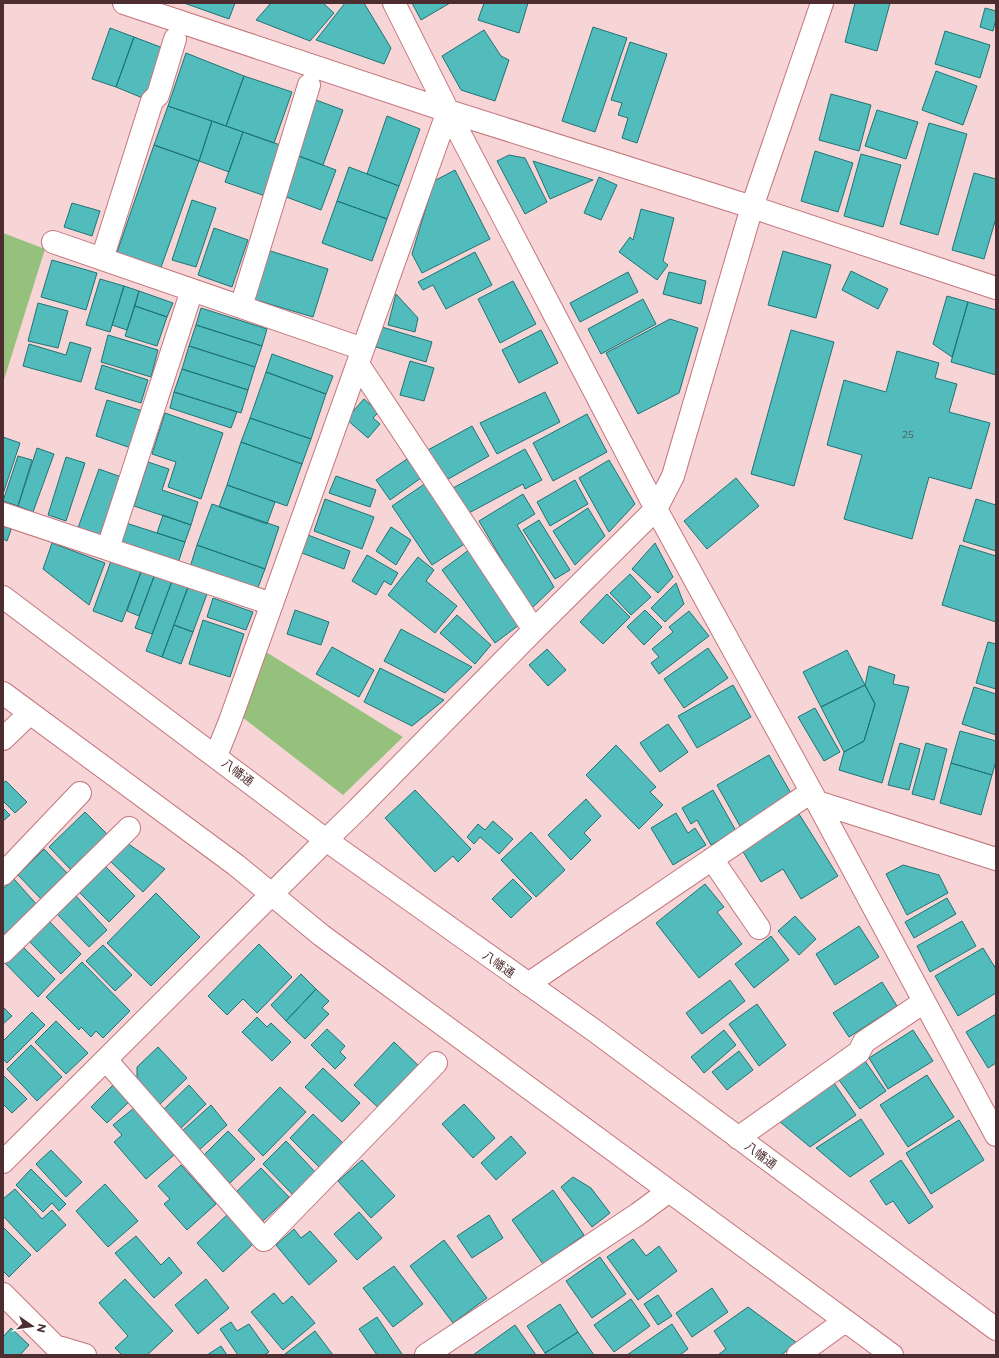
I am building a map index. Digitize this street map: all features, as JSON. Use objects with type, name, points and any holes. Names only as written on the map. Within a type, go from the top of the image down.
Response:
[{"type":"street","points":[[124,3],[448,111],[752,207],[996,288]]},
{"type":"street","points":[[394,3],[448,111],[656,509],[814,797],[996,1135]]},
{"type":"street","points":[[3,1162],[358,809],[534,630],[656,509],[673,476],[752,207],[822,3]]},
{"type":"street","points":[[102,259],[152,101],[158,95],[175,39]]},
{"type":"street","points":[[241,307],[309,85]]},
{"type":"street","points":[[216,756],[361,357],[448,111]]},
{"type":"street","points":[[53,242],[241,307],[361,357],[534,630]]},
{"type":"street","points":[[108,548],[192,290]]},
{"type":"street","points":[[3,514],[272,604]]},
{"type":"street","name":"八幡通","points":[[3,597],[326,840],[595,1031],[738,1138],[991,1319]]},
{"type":"street","points":[[3,693],[236,865],[321,935],[892,1355]]},
{"type":"street","points":[[3,740],[30,713]]},
{"type":"street","points":[[3,874],[80,793]]},
{"type":"street","points":[[814,797],[996,859]]},
{"type":"street","points":[[528,984],[712,859],[814,797]]},
{"type":"street","points":[[3,952],[129,828]]},
{"type":"street","points":[[712,859],[758,928]]},
{"type":"street","points":[[738,1138],[859,1052],[864,1042],[924,1002]]},
{"type":"street","points":[[106,1060],[264,1240],[436,1063]]},
{"type":"street","points":[[426,1355],[638,1214],[669,1191]]},
{"type":"street","points":[[3,1294],[55,1346],[85,1355]]},
{"type":"street","points":[[798,1355],[845,1321]]},
{"type":"green space","points":[[3,233],[45,249],[3,383]]},
{"type":"green space","points":[[266,652],[403,737],[343,795],[242,717]]},
{"type":"building","points":[[184,3],[235,3],[229,19]]},
{"type":"building","points":[[271,3],[323,3],[334,13],[310,41],[256,20]]},
{"type":"building","points":[[345,3],[364,3],[391,48],[384,64],[316,40]]},
{"type":"building","points":[[412,3],[450,3],[421,20]]},
{"type":"building","points":[[484,3],[528,3],[519,33],[478,20]]},
{"type":"building","points":[[855,3],[890,3],[877,51],[845,42]]},
{"type":"building","points":[[985,8],[996,11],[993,31],[980,27]]},
{"type":"building","points":[[593,27],[627,38],[595,132],[562,121]]},
{"type":"building","points":[[110,28],[134,37],[116,87],[92,79]]},
{"type":"building","points":[[484,30],[501,56],[509,60],[495,101],[461,90],[442,56]]},
{"type":"building","points":[[945,31],[990,45],[980,78],[935,64]]},
{"type":"building","points":[[134,37],[163,48],[145,99],[116,87]]},
{"type":"building","points":[[630,42],[667,54],[637,143],[622,138],[628,118],[618,115],[622,103],[611,100]]},
{"type":"building","points":[[186,53],[244,76],[226,126],[168,106]]},
{"type":"building","points":[[936,71],[977,86],[963,125],[922,110]]},
{"type":"building","points":[[244,76],[292,92],[274,143],[226,126]]},
{"type":"building","points":[[831,94],[871,105],[859,151],[819,140]]},
{"type":"building","points":[[316,100],[343,110],[323,165],[296,155]]},
{"type":"building","points":[[168,106],[212,121],[199,161],[154,145]]},
{"type":"building","points":[[877,110],[918,122],[906,159],[865,146]]},
{"type":"building","points":[[387,116],[420,129],[399,186],[367,174]]},
{"type":"building","points":[[212,121],[243,132],[229,172],[199,161]]},
{"type":"building","points":[[929,123],[967,134],[938,235],[900,224]]},
{"type":"building","points":[[243,132],[286,147],[268,197],[225,182]]},
{"type":"building","points":[[154,145],[199,161],[159,273],[115,258]]},
{"type":"building","points":[[815,151],[853,163],[838,212],[801,201]]},
{"type":"building","points":[[861,154],[901,165],[883,227],[844,216]]},
{"type":"building","points":[[296,155],[336,170],[321,210],[281,195]]},
{"type":"building","points":[[509,155],[525,158],[547,202],[525,214],[497,161]]},
{"type":"building","points":[[533,161],[593,180],[550,199]]},
{"type":"building","points":[[349,167],[399,186],[387,219],[337,201]]},
{"type":"building","points":[[455,170],[490,239],[422,273],[412,254],[434,181]]},
{"type":"building","points":[[974,173],[996,179],[996,218],[984,259],[952,250]]},
{"type":"building","points":[[599,177],[617,185],[601,220],[584,213]]},
{"type":"building","points":[[192,200],[216,208],[196,267],[172,260]]},
{"type":"building","points":[[337,201],[387,219],[372,261],[322,243]]},
{"type":"building","points":[[72,203],[100,211],[92,236],[64,227]]},
{"type":"building","points":[[641,209],[674,218],[663,261],[668,265],[657,280],[619,252],[630,237],[633,240]]},
{"type":"building","points":[[214,228],[248,240],[232,287],[198,275]]},
{"type":"building","points":[[264,249],[328,269],[313,317],[249,298]]},
{"type":"building","points":[[783,251],[831,265],[816,318],[768,305]]},
{"type":"building","points":[[475,252],[492,285],[446,309],[433,285],[423,290],[418,282]]},
{"type":"building","points":[[52,260],[97,273],[86,310],[41,297]]},
{"type":"building","points":[[851,271],[888,289],[878,309],[842,290]]},
{"type":"building","points":[[628,272],[638,292],[580,322],[570,303]]},
{"type":"building","points":[[669,272],[706,281],[701,304],[663,294]]},
{"type":"building","points":[[100,279],[124,286],[110,332],[86,325]]},
{"type":"building","points":[[513,281],[536,324],[500,343],[478,299]]},
{"type":"building","points":[[124,286],[139,291],[127,330],[112,325]]},
{"type":"building","points":[[139,291],[173,303],[167,317],[135,306]]},
{"type":"building","points":[[396,294],[418,318],[415,332],[388,325]]},
{"type":"building","points":[[947,296],[968,302],[952,357],[933,344]]},
{"type":"building","points":[[643,299],[656,324],[601,354],[588,329]]},
{"type":"building","points":[[968,302],[996,310],[996,375],[951,362]]},
{"type":"building","points":[[38,303],[68,311],[58,348],[28,341]]},
{"type":"building","points":[[135,306],[167,317],[157,346],[125,336]]},
{"type":"building","points":[[201,308],[267,329],[262,346],[196,325]]},
{"type":"building","points":[[670,319],[698,328],[679,393],[638,414],[606,353]]},
{"type":"building","points":[[196,325],[262,346],[255,367],[189,346]]},
{"type":"building","points":[[382,327],[432,342],[426,362],[376,347]]},
{"type":"building","points":[[541,330],[558,363],[519,383],[502,350]]},
{"type":"building","points":[[791,330],[834,342],[794,486],[751,474]]},
{"type":"building","points":[[108,335],[158,350],[151,377],[101,362]]},
{"type":"building","points":[[70,342],[91,348],[81,382],[23,366],[29,344],[66,355]]},
{"type":"building","points":[[189,346],[255,367],[248,390],[182,369]]},
{"type":"building","points":[[897,351],[939,363],[935,378],[957,384],[949,412],[990,423],[971,489],[929,477],[912,539],[844,519],[862,455],[827,445],[844,380],[886,392]]},
{"type":"building","points":[[272,354],[333,376],[326,394],[266,372]]},
{"type":"building","points":[[410,361],[434,368],[424,401],[400,395]]},
{"type":"building","points":[[102,365],[148,380],[141,403],[95,389]]},
{"type":"building","points":[[182,369],[248,390],[241,413],[174,392]]},
{"type":"building","points":[[266,372],[326,394],[311,439],[250,418]]},
{"type":"building","points":[[174,392],[237,412],[231,428],[170,408]]},
{"type":"building","points":[[545,392],[560,422],[497,454],[480,423]]},
{"type":"building","points":[[364,399],[379,412],[373,418],[380,424],[368,438],[346,419]]},
{"type":"building","points":[[107,400],[143,411],[131,448],[96,436]]},
{"type":"building","points":[[165,413],[223,433],[201,499],[168,487],[176,462],[152,454]]},
{"type":"building","points":[[587,414],[607,452],[553,481],[533,443]]},
{"type":"building","points":[[250,418],[311,439],[302,464],[241,442]]},
{"type":"building","points":[[472,426],[489,456],[443,482],[426,451]]},
{"type":"building","points":[[3,437],[20,443],[3,494]]},
{"type":"building","points":[[241,442],[302,464],[287,506],[227,485]]},
{"type":"building","points":[[37,448],[54,454],[33,512],[18,506]]},
{"type":"building","points":[[525,449],[542,480],[525,489],[523,484],[467,514],[453,488]]},
{"type":"building","points":[[18,456],[32,460],[18,506],[3,501]]},
{"type":"building","points":[[66,457],[85,463],[66,521],[48,515]]},
{"type":"building","points":[[407,459],[421,478],[390,500],[376,480]]},
{"type":"building","points":[[609,460],[635,504],[609,532],[579,478]]},
{"type":"building","points":[[148,462],[169,469],[162,490],[198,502],[191,525],[134,506]]},
{"type":"building","points":[[99,469],[124,478],[104,537],[78,528]]},
{"type":"building","points":[[336,476],[376,490],[370,507],[329,493]]},
{"type":"building","points":[[736,478],[759,506],[707,549],[684,521]]},
{"type":"building","points":[[575,480],[588,504],[550,526],[537,502]]},
{"type":"building","points":[[426,483],[466,543],[432,565],[392,506]]},
{"type":"building","points":[[227,485],[275,502],[267,524],[219,507]]},
{"type":"building","points":[[523,494],[535,514],[517,525],[554,587],[531,609],[479,521]]},
{"type":"building","points":[[325,499],[374,517],[362,549],[314,531]]},
{"type":"building","points":[[976,499],[996,505],[996,551],[963,541]]},
{"type":"building","points":[[212,504],[279,527],[265,569],[197,545]]},
{"type":"building","points":[[588,508],[605,536],[575,565],[553,531]]},
{"type":"building","points":[[163,515],[191,525],[185,542],[157,533]]},
{"type":"building","points":[[3,520],[13,524],[7,541],[3,539]]},
{"type":"building","points":[[539,520],[570,570],[555,579],[523,530]]},
{"type":"building","points":[[126,523],[185,542],[178,563],[119,543]]},
{"type":"building","points":[[391,527],[411,540],[396,565],[376,551]]},
{"type":"building","points":[[308,535],[350,551],[344,569],[302,553]]},
{"type":"building","points":[[52,543],[105,563],[89,605],[43,569]]},
{"type":"building","points":[[655,543],[673,577],[658,593],[632,569]]},
{"type":"building","points":[[197,545],[265,569],[257,590],[190,567]]},
{"type":"building","points":[[960,545],[996,556],[996,622],[942,605]]},
{"type":"building","points":[[470,549],[523,622],[495,643],[442,570]]},
{"type":"building","points":[[367,555],[398,573],[391,585],[384,581],[376,595],[352,581]]},
{"type":"building","points":[[418,557],[434,570],[426,581],[457,606],[435,633],[388,595]]},
{"type":"building","points":[[112,558],[142,569],[122,622],[93,611]]},
{"type":"building","points":[[142,569],[155,574],[139,616],[127,611]]},
{"type":"building","points":[[155,574],[172,581],[152,634],[135,628]]},
{"type":"building","points":[[630,574],[651,597],[631,615],[610,593]]},
{"type":"building","points":[[172,581],[188,587],[162,657],[146,651]]},
{"type":"building","points":[[676,583],[684,604],[665,622],[651,608]]},
{"type":"building","points":[[188,587],[207,594],[193,632],[174,625]]},
{"type":"building","points":[[607,594],[630,617],[603,644],[580,622]]},
{"type":"building","points":[[213,598],[253,612],[246,630],[207,617]]},
{"type":"building","points":[[295,610],[329,622],[321,645],[287,634]]},
{"type":"building","points":[[645,610],[662,627],[644,645],[627,627]]},
{"type":"building","points":[[689,611],[709,636],[659,674],[651,663],[659,657],[652,649],[673,632],[669,627]]},
{"type":"building","points":[[457,615],[491,645],[475,664],[440,633]]},
{"type":"building","points":[[203,620],[244,634],[230,677],[189,664]]},
{"type":"building","points":[[174,625],[193,632],[181,664],[162,657]]},
{"type":"building","points":[[401,629],[472,667],[445,693],[384,661]]},
{"type":"building","points":[[988,642],[996,644],[996,689],[976,683]]},
{"type":"building","points":[[332,647],[374,670],[359,697],[316,674]]},
{"type":"building","points":[[708,648],[728,678],[684,708],[664,679]]},
{"type":"building","points":[[547,649],[566,670],[548,686],[529,665]]},
{"type":"building","points":[[847,650],[865,685],[821,707],[803,672]]},
{"type":"building","points":[[869,666],[895,675],[893,684],[909,687],[882,783],[839,770],[844,752],[864,741],[875,704],[865,685]]},
{"type":"building","points":[[380,668],[444,700],[412,726],[364,702]]},
{"type":"building","points":[[733,685],[751,717],[697,748],[678,716]]},
{"type":"building","points":[[865,685],[875,704],[864,741],[844,752],[821,707]]},
{"type":"building","points":[[974,687],[996,694],[996,735],[962,724]]},
{"type":"building","points":[[815,708],[840,752],[824,761],[798,717]]},
{"type":"building","points":[[668,724],[688,752],[660,772],[640,743]]},
{"type":"building","points":[[960,731],[996,741],[996,761],[992,775],[951,763]]},
{"type":"building","points":[[900,743],[920,749],[909,790],[888,785]]},
{"type":"building","points":[[926,743],[947,749],[934,800],[912,794]]},
{"type":"building","points":[[616,745],[656,787],[650,792],[663,805],[639,829],[586,775]]},
{"type":"building","points":[[769,755],[792,795],[740,826],[717,785]]},
{"type":"building","points":[[951,763],[992,775],[981,815],[940,803]]},
{"type":"building","points":[[6,781],[27,802],[15,813],[3,801],[3,783]]},
{"type":"building","points":[[415,790],[471,849],[458,862],[453,856],[435,872],[385,818]]},
{"type":"building","points":[[713,790],[736,831],[711,845],[697,820],[691,824],[682,808]]},
{"type":"building","points":[[586,799],[601,816],[584,833],[591,840],[571,860],[548,835]]},
{"type":"building","points":[[3,808],[10,815],[3,821]]},
{"type":"building","points":[[85,812],[110,837],[73,872],[49,847]]},
{"type":"building","points":[[676,813],[688,833],[695,828],[706,845],[673,865],[651,828]]},
{"type":"building","points":[[799,814],[838,876],[801,899],[783,869],[761,882],[742,850]]},
{"type":"building","points":[[493,821],[513,839],[499,854],[480,837],[474,844],[467,837],[478,824],[485,830]]},
{"type":"building","points":[[531,832],[565,870],[536,897],[501,860]]},
{"type":"building","points":[[127,843],[165,869],[143,892],[110,861]]},
{"type":"building","points":[[44,849],[67,873],[41,899],[18,875]]},
{"type":"building","points":[[104,865],[135,896],[109,922],[78,891]]},
{"type":"building","points":[[903,865],[939,875],[948,893],[907,915],[886,874]]},
{"type":"building","points":[[14,879],[38,906],[3,937],[3,889]]},
{"type":"building","points":[[513,879],[532,898],[511,918],[492,899]]},
{"type":"building","points":[[705,884],[724,907],[717,912],[742,944],[699,978],[656,923]]},
{"type":"building","points":[[156,893],[200,937],[151,986],[107,943]]},
{"type":"building","points":[[75,895],[107,930],[89,947],[56,913]]},
{"type":"building","points":[[947,898],[956,914],[914,938],[905,922]]},
{"type":"building","points":[[795,916],[816,939],[799,955],[778,931]]},
{"type":"building","points":[[49,921],[81,954],[61,974],[29,941]]},
{"type":"building","points":[[962,921],[976,946],[930,972],[917,946]]},
{"type":"building","points":[[859,926],[879,957],[835,985],[816,954]]},
{"type":"building","points":[[771,936],[789,960],[754,988],[735,964]]},
{"type":"building","points":[[259,944],[292,977],[257,1013],[243,999],[227,1015],[208,996]]},
{"type":"building","points":[[103,945],[132,975],[115,991],[86,961]]},
{"type":"building","points":[[22,946],[55,979],[38,997],[5,963]]},
{"type":"building","points":[[983,948],[996,969],[996,993],[958,1016],[935,976]]},
{"type":"building","points":[[82,962],[130,1011],[103,1038],[96,1031],[91,1037],[81,1027],[79,1030],[46,997]]},
{"type":"building","points":[[301,974],[316,989],[286,1021],[271,1005]]},
{"type":"building","points":[[730,980],[745,1001],[702,1034],[686,1013]]},
{"type":"building","points":[[882,982],[897,1006],[849,1037],[833,1013]]},
{"type":"building","points":[[316,989],[329,1001],[322,1008],[329,1014],[305,1039],[286,1021]]},
{"type":"building","points":[[757,1004],[786,1045],[759,1066],[729,1024]]},
{"type":"building","points":[[3,1007],[12,1016],[3,1024]]},
{"type":"building","points":[[32,1012],[45,1025],[7,1063],[3,1059],[3,1041]]},
{"type":"building","points":[[996,1014],[996,1063],[988,1068],[966,1032]]},
{"type":"building","points":[[257,1017],[267,1027],[271,1023],[291,1042],[272,1061],[242,1032]]},
{"type":"building","points":[[56,1021],[88,1053],[66,1074],[35,1042]]},
{"type":"building","points":[[327,1029],[345,1046],[340,1052],[346,1058],[335,1069],[311,1045]]},
{"type":"building","points":[[724,1030],[736,1045],[704,1073],[691,1057]]},
{"type":"building","points":[[913,1030],[933,1061],[888,1089],[869,1058]]},
{"type":"building","points":[[394,1042],[422,1069],[382,1111],[354,1085]]},
{"type":"building","points":[[31,1045],[62,1077],[37,1101],[7,1069]]},
{"type":"building","points":[[158,1047],[187,1078],[159,1105],[137,1081],[137,1067]]},
{"type":"building","points":[[739,1051],[753,1070],[727,1090],[712,1072]]},
{"type":"building","points":[[865,1061],[886,1091],[860,1109],[839,1080]]},
{"type":"building","points":[[323,1068],[360,1103],[342,1122],[305,1087]]},
{"type":"building","points":[[3,1075],[27,1099],[12,1113],[3,1104]]},
{"type":"building","points":[[927,1075],[954,1117],[908,1147],[880,1105]]},
{"type":"building","points":[[115,1083],[131,1100],[107,1123],[91,1107]]},
{"type":"building","points":[[834,1083],[856,1115],[810,1147],[779,1121]]},
{"type":"building","points":[[189,1085],[206,1104],[179,1130],[162,1111]]},
{"type":"building","points":[[280,1087],[306,1112],[263,1156],[238,1130]]},
{"type":"building","points":[[464,1104],[495,1138],[473,1158],[442,1124]]},
{"type":"building","points":[[211,1105],[227,1125],[198,1151],[181,1132]]},
{"type":"building","points":[[134,1108],[174,1155],[146,1179],[114,1142],[122,1135],[113,1125]]},
{"type":"building","points":[[313,1114],[346,1146],[322,1170],[290,1138]]},
{"type":"building","points":[[861,1119],[884,1154],[850,1177],[816,1148]]},
{"type":"building","points":[[959,1120],[984,1160],[931,1194],[906,1153]]},
{"type":"building","points":[[228,1131],[255,1159],[229,1184],[202,1157]]},
{"type":"building","points":[[511,1136],[526,1153],[496,1180],[481,1163]]},
{"type":"building","points":[[286,1141],[318,1175],[295,1197],[263,1164]]},
{"type":"building","points":[[51,1150],[82,1182],[66,1197],[36,1164]]},
{"type":"building","points":[[362,1160],[395,1196],[371,1218],[338,1181]]},
{"type":"building","points":[[901,1160],[933,1207],[909,1224],[893,1201],[886,1205],[870,1181]]},
{"type":"building","points":[[181,1165],[216,1204],[187,1230],[164,1204],[170,1199],[158,1186]]},
{"type":"building","points":[[261,1168],[289,1197],[262,1222],[234,1194]]},
{"type":"building","points":[[31,1169],[66,1204],[59,1211],[52,1203],[43,1212],[16,1185]]},
{"type":"building","points":[[573,1177],[591,1188],[610,1213],[592,1227],[561,1187]]},
{"type":"building","points":[[105,1184],[138,1221],[108,1247],[76,1211]]},
{"type":"building","points":[[15,1189],[42,1219],[52,1210],[66,1225],[37,1252],[3,1216],[3,1199]]},
{"type":"building","points":[[553,1190],[584,1235],[543,1264],[512,1220]]},
{"type":"building","points":[[359,1212],[382,1238],[357,1260],[334,1234]]},
{"type":"building","points":[[227,1215],[253,1244],[223,1272],[197,1243]]},
{"type":"building","points":[[489,1215],[503,1238],[472,1258],[457,1236]]},
{"type":"building","points":[[3,1227],[31,1255],[9,1277],[3,1271]]},
{"type":"building","points":[[294,1229],[301,1238],[310,1231],[337,1261],[309,1285],[276,1245]]},
{"type":"building","points":[[136,1236],[161,1265],[169,1257],[182,1273],[154,1298],[115,1253]]},
{"type":"building","points":[[633,1239],[646,1256],[659,1246],[677,1271],[638,1300],[607,1257]]},
{"type":"building","points":[[444,1240],[487,1298],[453,1323],[410,1266]]},
{"type":"building","points":[[600,1257],[626,1294],[592,1318],[566,1281]]},
{"type":"building","points":[[394,1266],[423,1304],[393,1327],[363,1288]]},
{"type":"building","points":[[125,1279],[173,1331],[147,1355],[122,1355],[115,1348],[128,1336],[99,1303]]},
{"type":"building","points":[[206,1279],[229,1308],[198,1334],[175,1305]]},
{"type":"building","points":[[712,1288],[728,1312],[692,1337],[676,1313]]},
{"type":"building","points":[[274,1293],[283,1304],[292,1296],[315,1323],[283,1350],[251,1312]]},
{"type":"building","points":[[658,1295],[672,1316],[658,1325],[644,1304]]},
{"type":"building","points":[[631,1299],[650,1326],[614,1352],[594,1325]]},
{"type":"building","points":[[560,1304],[578,1332],[545,1353],[527,1326]]},
{"type":"building","points":[[748,1307],[797,1343],[781,1355],[718,1355],[726,1349],[714,1331]]},
{"type":"building","points":[[377,1317],[402,1354],[401,1355],[377,1355],[359,1329]]},
{"type":"building","points":[[231,1322],[237,1331],[249,1324],[269,1352],[264,1355],[238,1355],[220,1329]]},
{"type":"building","points":[[672,1324],[688,1349],[680,1355],[627,1355]]},
{"type":"building","points":[[515,1325],[536,1355],[473,1355]]},
{"type":"building","points":[[11,1328],[29,1345],[20,1355],[3,1355],[3,1337]]},
{"type":"building","points":[[315,1331],[333,1355],[285,1354]]},
{"type":"building","points":[[578,1332],[594,1355],[546,1355],[545,1353]]},
{"type":"building","points":[[221,1346],[227,1355],[207,1355]]}]
